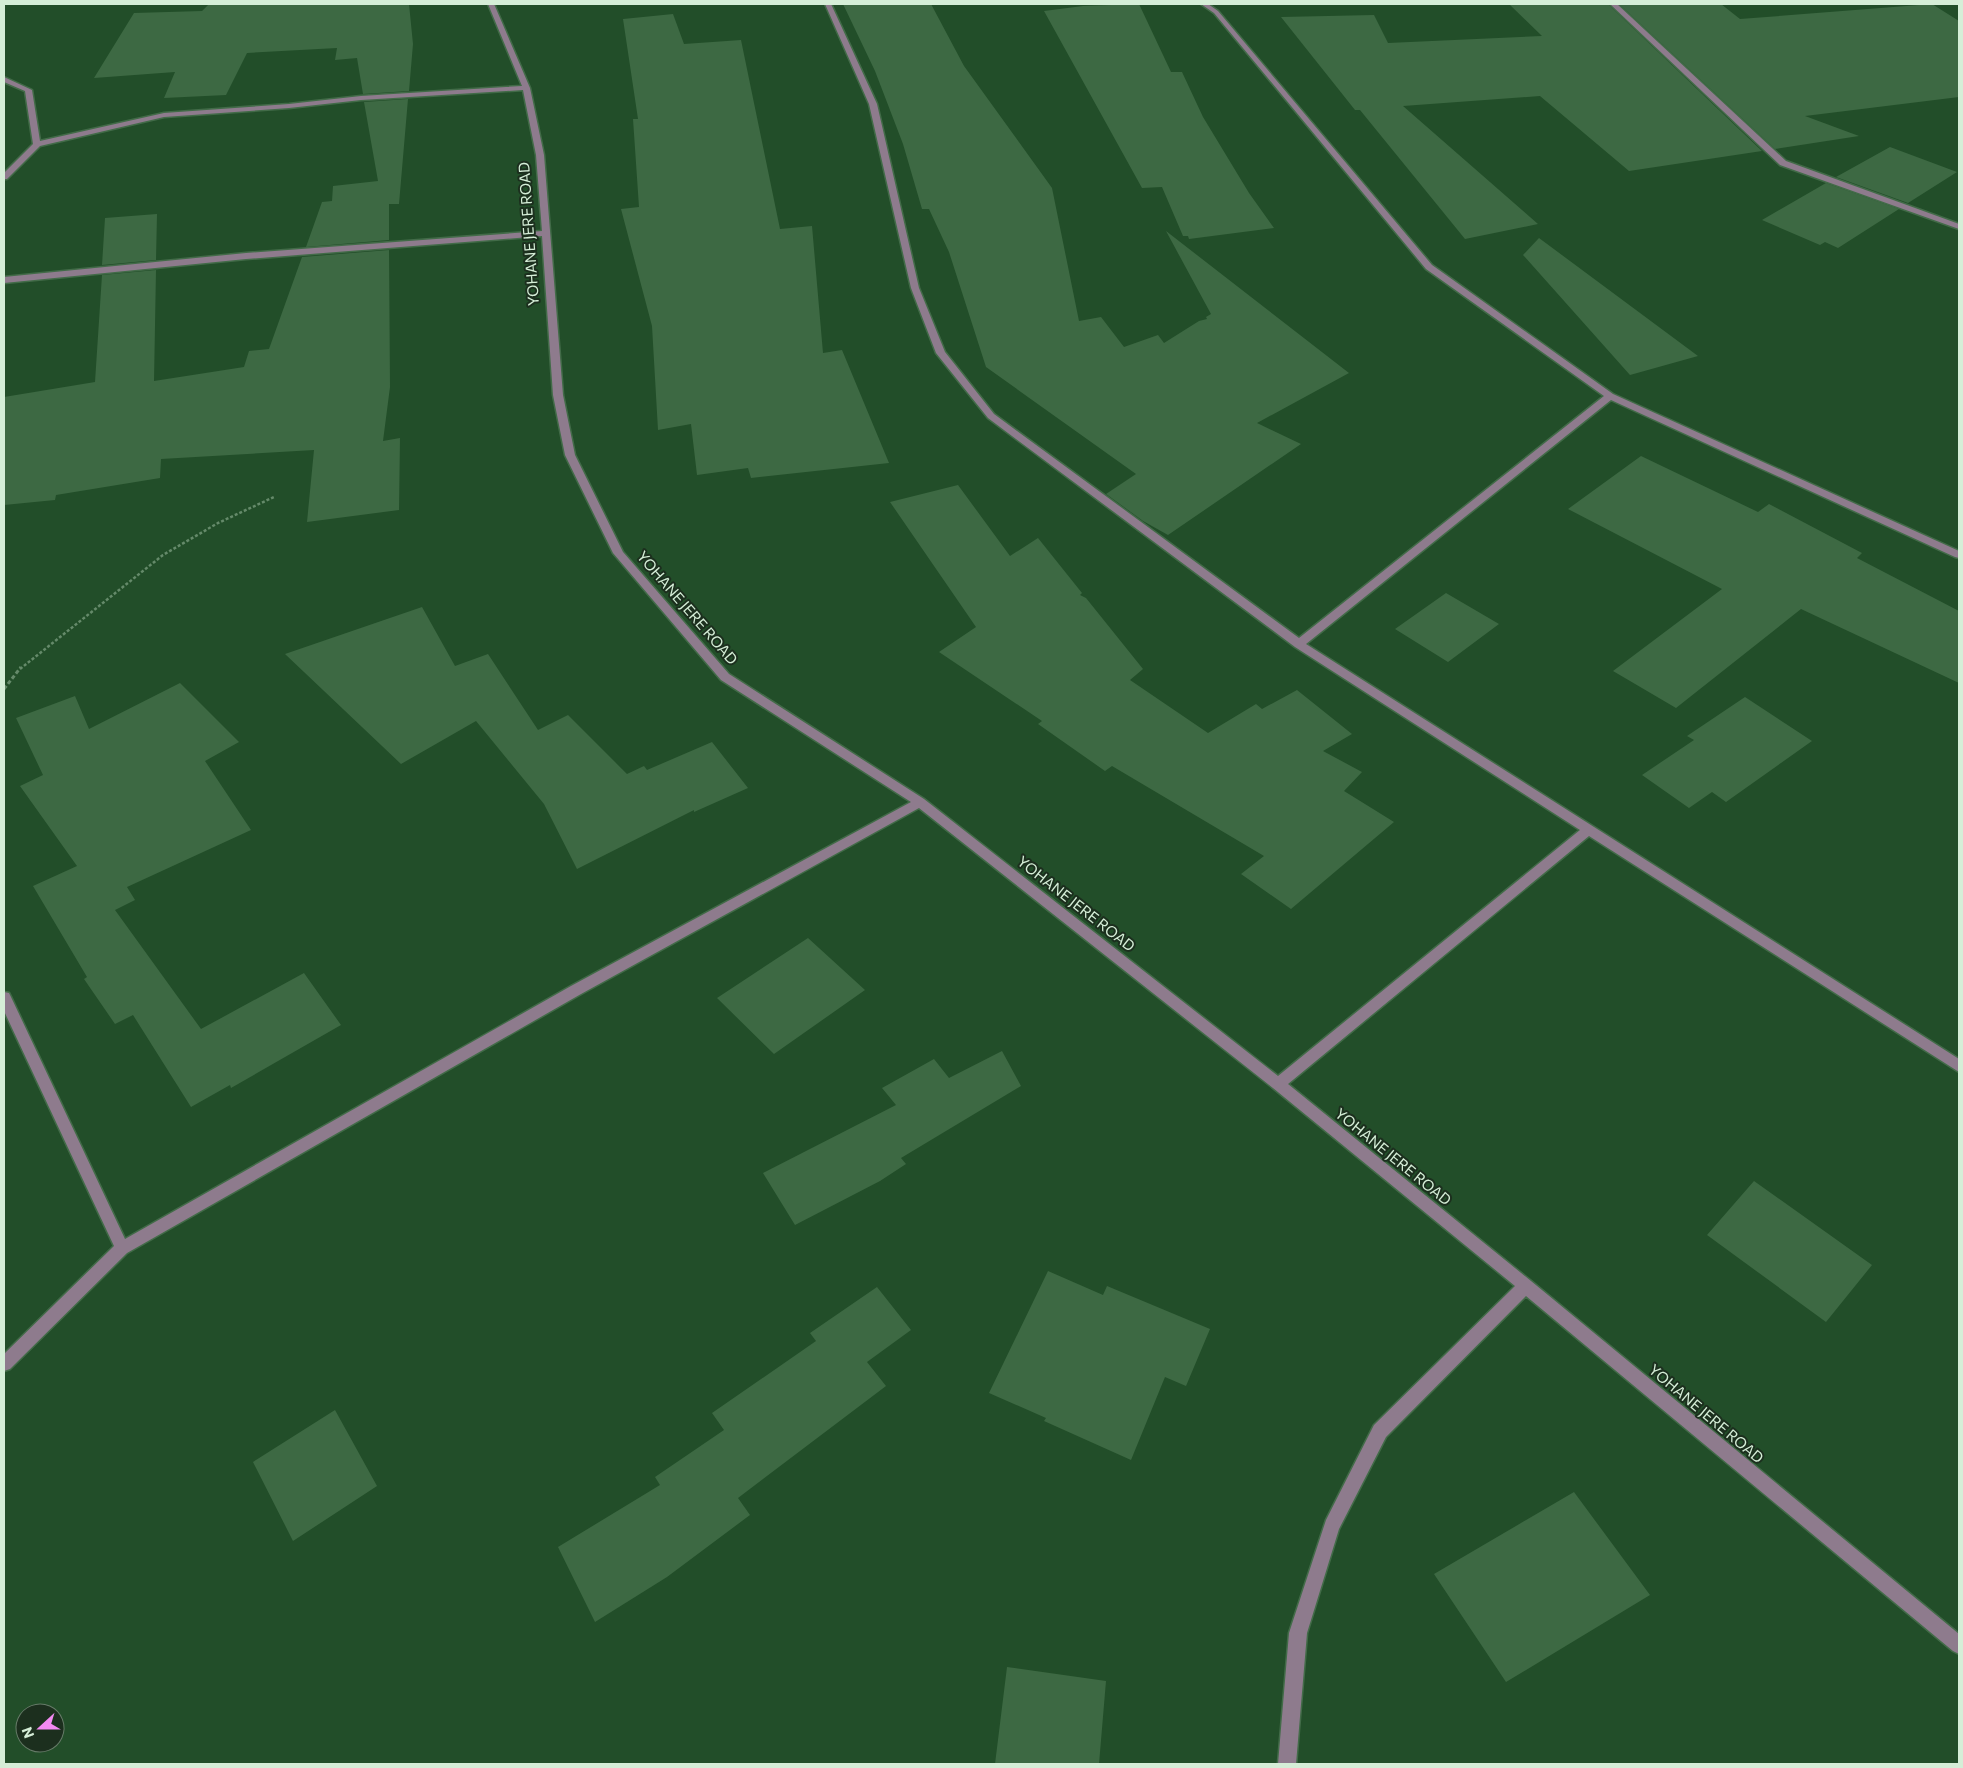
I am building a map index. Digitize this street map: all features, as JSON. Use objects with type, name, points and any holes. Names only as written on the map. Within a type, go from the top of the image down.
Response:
[{"type":"street","name":"YOHANE JERE ROAD","points":[[491,4],[526,88],[540,156],[558,395],[570,455],[618,553],[725,677],[920,802],[1278,1084],[1526,1286],[1959,1645]]},
{"type":"street","points":[[828,4],[873,104],[915,288],[941,352],[991,416],[1299,644],[1959,1066]]},
{"type":"street","points":[[1204,4],[1216,12],[1429,267],[1610,396],[1959,555]]},
{"type":"street","points":[[1613,4],[1782,162],[1959,227]]},
{"type":"street","points":[[4,80],[28,90],[37,144]]},
{"type":"street","points":[[4,177],[37,144],[164,115],[290,106],[361,98],[526,88]]},
{"type":"street","points":[[4,280],[246,256],[545,233]]},
{"type":"street","points":[[1299,644],[1610,396]]},
{"type":"street","points":[[4,1364],[122,1248],[585,985],[920,802]]},
{"type":"street","points":[[1278,1084],[1590,829]]},
{"type":"street","points":[[4,998],[122,1248]]},
{"type":"street","points":[[1287,1764],[1298,1633],[1332,1526],[1380,1431],[1526,1286]]},
{"type":"path","points":[[4,690],[19,668],[162,555],[218,523],[274,496]]},
{"type":"building","points":[[209,4],[409,4],[413,44],[409,91],[363,94],[357,58],[335,60],[337,48],[247,53],[226,95],[164,98],[175,72],[94,78],[134,13],[202,11]]},
{"type":"building","points":[[843,4],[931,4],[964,66],[1052,188],[1079,321],[1101,317],[1124,347],[1158,335],[1164,343],[1199,321],[1207,319],[1206,317],[1211,314],[1166,231],[1349,373],[1257,423],[1301,444],[1168,535],[1143,521],[1106,494],[1136,474],[986,367],[949,252],[929,209],[922,209],[903,144],[875,71]]},
{"type":"building","points":[[1139,4],[1171,72],[1182,72],[1203,117],[1249,193],[1274,228],[1189,239],[1188,236],[1183,236],[1162,187],[1142,188],[1044,11],[1083,6]]},
{"type":"building","points":[[1509,4],[1608,4],[1762,151],[1629,171],[1540,96],[1403,106],[1538,224],[1465,239],[1360,110],[1355,110],[1281,17],[1374,15],[1388,43],[1542,36]]},
{"type":"building","points":[[1619,4],[1721,4],[1740,19],[1932,4],[1959,21],[1959,97],[1805,116],[1859,136],[1775,149]]},
{"type":"building","points":[[673,14],[684,44],[741,40],[780,229],[812,226],[823,353],[842,350],[889,463],[751,478],[748,468],[697,475],[691,424],[658,430],[652,326],[621,209],[639,207],[633,119],[638,119],[623,19]]},
{"type":"building","points":[[408,99],[399,204],[389,204],[389,240],[306,247],[322,202],[332,201],[333,186],[378,181],[364,102]]},
{"type":"building","points":[[1890,147],[1957,172],[1908,203],[1836,177]]},
{"type":"building","points":[[1826,183],[1899,209],[1838,248],[1825,242],[1820,245],[1762,220]]},
{"type":"building","points":[[157,214],[156,260],[102,265],[105,218]]},
{"type":"building","points":[[1539,238],[1698,356],[1630,375],[1523,255]]},
{"type":"building","points":[[389,250],[390,387],[383,441],[400,438],[399,510],[307,522],[314,450],[161,459],[160,478],[56,495],[55,500],[4,505],[4,397],[95,382],[102,275],[156,270],[154,381],[244,367],[249,351],[269,349],[302,257]]},
{"type":"building","points":[[1641,456],[1758,512],[1769,504],[1862,553],[1857,558],[1959,611],[1959,683],[1801,609],[1676,708],[1613,671],[1722,589],[1568,509]]},
{"type":"building","points":[[958,485],[1010,556],[1038,538],[1082,593],[1080,595],[1086,598],[1143,669],[1130,680],[1208,733],[1256,704],[1262,709],[1297,690],[1352,734],[1323,751],[1362,772],[1344,791],[1394,822],[1291,909],[1241,874],[1264,856],[1112,766],[1105,771],[1038,724],[1042,721],[939,652],[976,627],[890,502]]},
{"type":"building","points":[[1446,593],[1499,624],[1448,662],[1395,629]]},
{"type":"building","points":[[422,607],[455,666],[488,654],[538,730],[568,715],[627,774],[644,766],[647,770],[712,742],[748,788],[694,812],[694,810],[577,869],[544,804],[476,721],[401,764],[285,654]]},
{"type":"building","points":[[180,683],[239,742],[205,761],[251,830],[127,887],[135,900],[115,910],[201,1029],[304,973],[341,1025],[231,1088],[230,1085],[191,1107],[133,1015],[115,1024],[84,979],[87,977],[33,886],[77,866],[20,786],[43,775],[16,718],[75,696],[89,729]]},
{"type":"building","points":[[1745,697],[1812,741],[1726,802],[1712,792],[1689,808],[1642,775],[1694,740],[1687,736]]},
{"type":"building","points":[[808,938],[865,990],[774,1054],[717,998]]},
{"type":"building","points":[[1002,1051],[1021,1086],[901,1158],[906,1164],[880,1181],[795,1225],[763,1173],[896,1105],[882,1088],[934,1059],[949,1078]]},
{"type":"building","points":[[1754,1181],[1872,1265],[1826,1322],[1707,1235]]},
{"type":"building","points":[[1048,1271],[1103,1295],[1107,1286],[1210,1329],[1186,1386],[1165,1377],[1131,1460],[1044,1421],[1046,1418],[989,1393]]},
{"type":"building","points":[[877,1287],[911,1330],[867,1362],[886,1386],[738,1498],[750,1515],[667,1577],[595,1622],[558,1547],[660,1485],[655,1477],[724,1430],[712,1413],[816,1341],[810,1333]]},
{"type":"building","points":[[335,1410],[377,1486],[293,1541],[253,1462]]},
{"type":"building","points":[[1574,1492],[1650,1595],[1506,1682],[1434,1574]]},
{"type":"building","points":[[1007,1667],[1106,1681],[1099,1764],[995,1764]]}]
